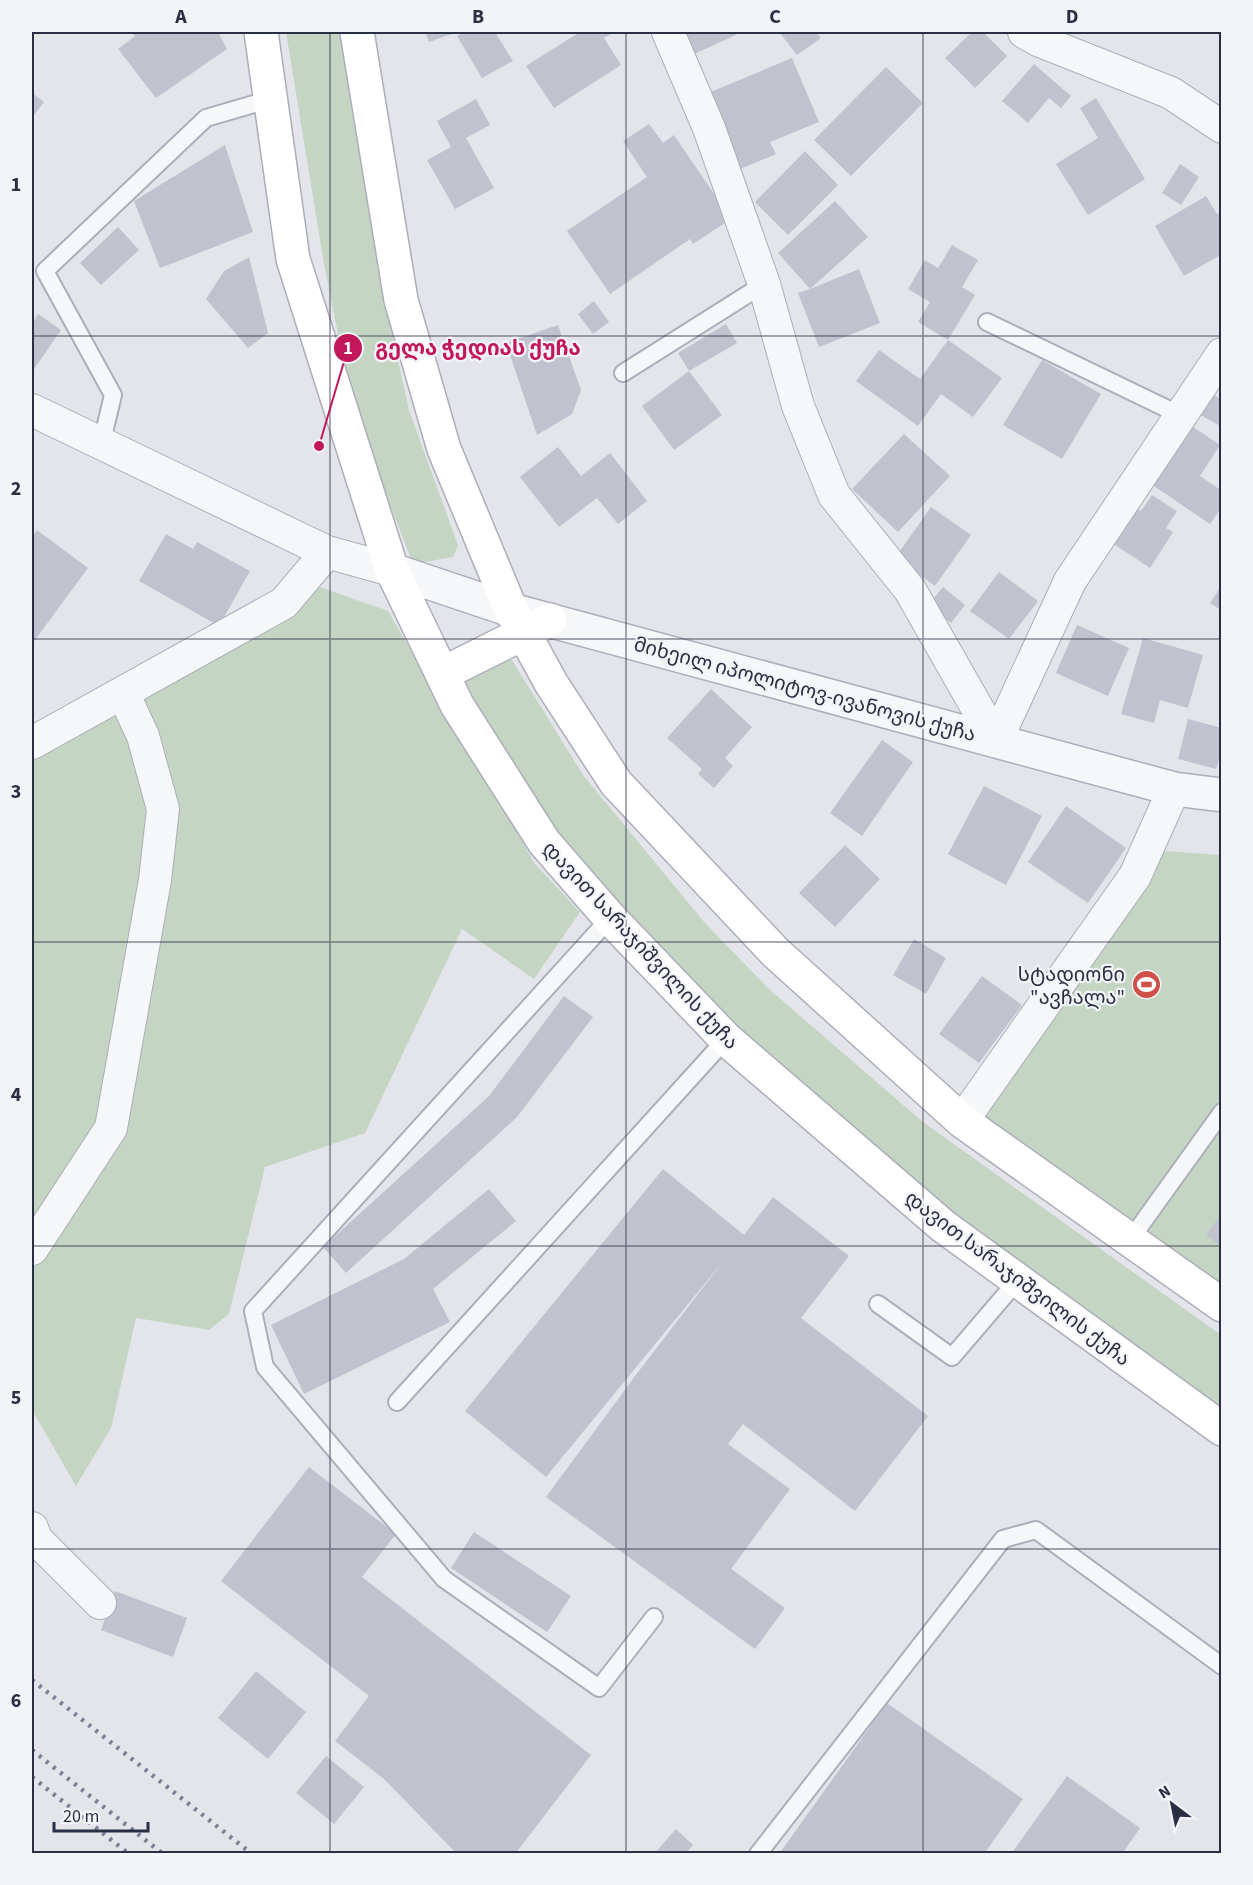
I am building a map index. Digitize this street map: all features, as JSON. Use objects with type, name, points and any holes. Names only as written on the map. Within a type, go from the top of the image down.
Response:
[{"type":"main road","name":"დავით სარაჯიშვილის ქუჩა","points":[[261,32],[292,259],[392,570],[457,705],[544,842],[610,918],[726,1039],[943,1226],[1221,1429]]},
{"type":"main road","points":[[357,32],[401,300],[444,449],[529,621],[551,682],[616,783],[775,952],[962,1121],[1221,1305]]},
{"type":"main road","points":[[442,674],[529,621]]},
{"type":"street","points":[[668,32],[709,128],[764,284],[798,406],[834,495],[910,590],[996,741]]},
{"type":"street","points":[[1024,32],[1040,41],[1171,93],[1221,127]]},
{"type":"street","points":[[996,741],[1070,581],[1221,354]]},
{"type":"street","points":[[32,410],[327,552],[392,570]]},
{"type":"street","points":[[32,743],[284,603],[327,552]]},
{"type":"street","name":"მიხეილ იპოლიტოვ-ივანოვის ქუჩა","points":[[392,570],[529,621],[1174,789],[1221,795]]},
{"type":"street","points":[[32,1249],[111,1128],[155,880],[163,809],[143,736],[123,693]]},
{"type":"street","points":[[962,1121],[1135,876],[1174,789]]},
{"type":"street","points":[[32,1528],[36,1539],[100,1603]]},
{"type":"lane","points":[[101,445],[112,395],[45,271],[206,118],[271,99]]},
{"type":"lane","points":[[623,373],[764,284]]},
{"type":"lane","points":[[987,322],[1180,415]]},
{"type":"lane","points":[[610,918],[253,1311],[264,1366],[444,1579],[599,1688],[654,1617]]},
{"type":"lane","points":[[397,1402],[726,1039]]},
{"type":"lane","points":[[1131,1240],[1221,1112]]},
{"type":"lane","points":[[878,1304],[952,1356],[1017,1281]]},
{"type":"lane","points":[[758,1854],[1003,1539],[1036,1530],[1221,1666]]},
{"type":"green space","points":[[286,32],[343,32],[387,312],[409,410],[458,545],[453,557],[413,564],[353,409],[324,264]]},
{"type":"green space","points":[[320,587],[388,611],[535,864],[580,912],[534,979],[462,929],[365,1133],[265,1167],[229,1314],[209,1330],[136,1318],[111,1428],[76,1486],[32,1410],[32,760]]},
{"type":"green space","points":[[500,656],[512,660],[583,775],[705,923],[770,990],[923,1122],[1221,1335],[1221,1407],[896,1170],[790,1081],[645,937],[530,797],[465,690],[463,675]]},
{"type":"green space","name":"სტადიონი \"ავჩალა\"","points":[[1164,851],[1221,855],[1221,1286],[981,1115]]},
{"type":"building","points":[[131,32],[218,32],[227,49],[156,98],[118,49],[135,36]]},
{"type":"building","points":[[425,32],[457,32],[429,42]]},
{"type":"building","points":[[465,32],[495,32],[513,61],[482,78],[457,36]]},
{"type":"building","points":[[580,32],[614,32],[604,38],[621,65],[554,108],[526,66]]},
{"type":"building","points":[[682,32],[735,32],[736,35],[692,55]]},
{"type":"building","points":[[779,32],[816,32],[821,38],[797,55]]},
{"type":"building","points":[[972,32],[983,32],[1007,56],[975,88],[945,58]]},
{"type":"building","points":[[792,58],[819,122],[770,142],[776,154],[738,170],[706,94]]},
{"type":"building","points":[[1034,64],[1071,96],[1061,108],[1049,98],[1028,123],[1002,101]]},
{"type":"building","points":[[886,67],[923,103],[851,176],[814,140]]},
{"type":"building","points":[[32,93],[44,102],[32,118]]},
{"type":"building","points":[[1096,98],[1145,179],[1088,215],[1056,164],[1098,138],[1080,108]]},
{"type":"building","points":[[476,99],[490,125],[466,138],[494,188],[455,209],[427,160],[451,147],[437,121]]},
{"type":"building","points":[[649,124],[663,143],[674,135],[731,219],[693,244],[690,239],[610,294],[567,231],[647,177],[623,141]]},
{"type":"building","points":[[225,145],[253,232],[160,268],[134,201]]},
{"type":"building","points":[[805,151],[838,185],[788,235],[755,202]]},
{"type":"building","points":[[1180,164],[1199,177],[1181,205],[1162,193]]},
{"type":"building","points":[[1206,196],[1217,214],[1222,212],[1222,254],[1184,276],[1155,226]]},
{"type":"building","points":[[835,201],[868,237],[810,289],[778,253]]},
{"type":"building","points":[[118,227],[139,250],[101,285],[80,263]]},
{"type":"building","points":[[952,245],[978,260],[962,287],[975,295],[948,340],[918,322],[930,302],[908,289],[925,260],[938,268]]},
{"type":"building","points":[[249,257],[268,333],[248,348],[206,299],[224,271]]},
{"type":"building","points":[[859,269],[880,323],[819,347],[798,293]]},
{"type":"building","points":[[594,301],[609,322],[593,334],[578,314]]},
{"type":"building","points":[[38,314],[61,330],[32,372],[32,324]]},
{"type":"building","points":[[726,324],[737,343],[689,371],[678,353]]},
{"type":"building","points":[[558,325],[581,390],[572,414],[537,435],[506,343]]},
{"type":"building","points":[[948,340],[1002,378],[973,417],[941,394],[918,426],[856,381],[879,350],[920,379]]},
{"type":"building","points":[[1042,360],[1101,394],[1062,459],[1003,425]]},
{"type":"building","points":[[689,371],[722,415],[674,450],[642,406]]},
{"type":"building","points":[[1207,391],[1222,400],[1222,427],[1195,412]]},
{"type":"building","points":[[1184,421],[1220,445],[1200,476],[1222,491],[1222,507],[1210,524],[1145,480]]},
{"type":"building","points":[[904,434],[950,476],[898,532],[852,489]]},
{"type":"building","points":[[558,447],[581,476],[610,453],[647,501],[618,524],[597,498],[559,527],[520,477]]},
{"type":"building","points":[[1152,495],[1177,511],[1166,528],[1173,532],[1150,568],[1109,541],[1132,506],[1141,511]]},
{"type":"building","points":[[931,507],[971,535],[935,586],[895,558]]},
{"type":"building","points":[[37,530],[88,568],[32,644],[32,537]]},
{"type":"building","points":[[166,534],[193,549],[197,542],[250,571],[219,626],[139,581]]},
{"type":"building","points":[[999,572],[1038,601],[1009,639],[970,611]]},
{"type":"building","points":[[1222,585],[1222,611],[1210,603]]},
{"type":"building","points":[[943,587],[965,605],[951,623],[928,605]]},
{"type":"building","points":[[1077,625],[1129,648],[1108,696],[1056,673]]},
{"type":"building","points":[[1143,638],[1203,655],[1188,708],[1160,700],[1154,723],[1121,714]]},
{"type":"building","points":[[711,689],[752,727],[725,758],[733,766],[714,788],[698,774],[702,769],[667,738]]},
{"type":"building","points":[[1188,719],[1222,728],[1222,750],[1216,769],[1178,759]]},
{"type":"building","points":[[882,740],[913,762],[862,836],[830,813]]},
{"type":"building","points":[[984,786],[1042,816],[1006,885],[948,854]]},
{"type":"building","points":[[1066,806],[1126,848],[1088,903],[1028,862]]},
{"type":"building","points":[[845,845],[880,879],[835,927],[799,893]]},
{"type":"building","points":[[914,939],[946,958],[926,994],[893,975]]},
{"type":"building","points":[[982,976],[1022,1005],[979,1063],[939,1034]]},
{"type":"building","points":[[564,996],[593,1017],[517,1117],[346,1273],[323,1247],[489,1096]]},
{"type":"building","points":[[663,1169],[744,1235],[773,1197],[849,1256],[801,1318],[928,1416],[855,1511],[743,1424],[728,1444],[790,1489],[731,1569],[785,1608],[755,1649],[546,1497],[725,1259],[546,1477],[465,1411]]},
{"type":"building","points":[[489,1189],[516,1221],[433,1289],[450,1322],[304,1394],[271,1325],[404,1259]]},
{"type":"building","points":[[1222,1213],[1222,1247],[1206,1235]]},
{"type":"building","points":[[309,1467],[396,1534],[362,1577],[591,1755],[515,1854],[457,1854],[384,1779],[335,1741],[369,1696],[221,1581]]},
{"type":"building","points":[[474,1532],[571,1596],[547,1632],[451,1568]]},
{"type":"building","points":[[115,1591],[187,1618],[173,1657],[101,1630]]},
{"type":"building","points":[[256,1671],[306,1712],[268,1759],[218,1718]]},
{"type":"building","points":[[887,1703],[1023,1799],[984,1854],[779,1854]]},
{"type":"building","points":[[326,1756],[364,1787],[334,1824],[296,1793]]},
{"type":"building","points":[[1067,1776],[1140,1828],[1122,1854],[1011,1854]]},
{"type":"building","points":[[676,1829],[693,1845],[685,1854],[654,1854]]},
{"type":"railway","points":[[32,1680],[252,1854]]},
{"type":"railway","points":[[32,1750],[163,1854]]},
{"type":"railway","points":[[32,1777],[129,1854]]},
{"type":"place","name":"გელა ჭედიას ქუჩა","points":[[319,446]]},
{"type":"place","name":"სტადიონი \"ავჩალა\"","points":[[1146,985]]}]
